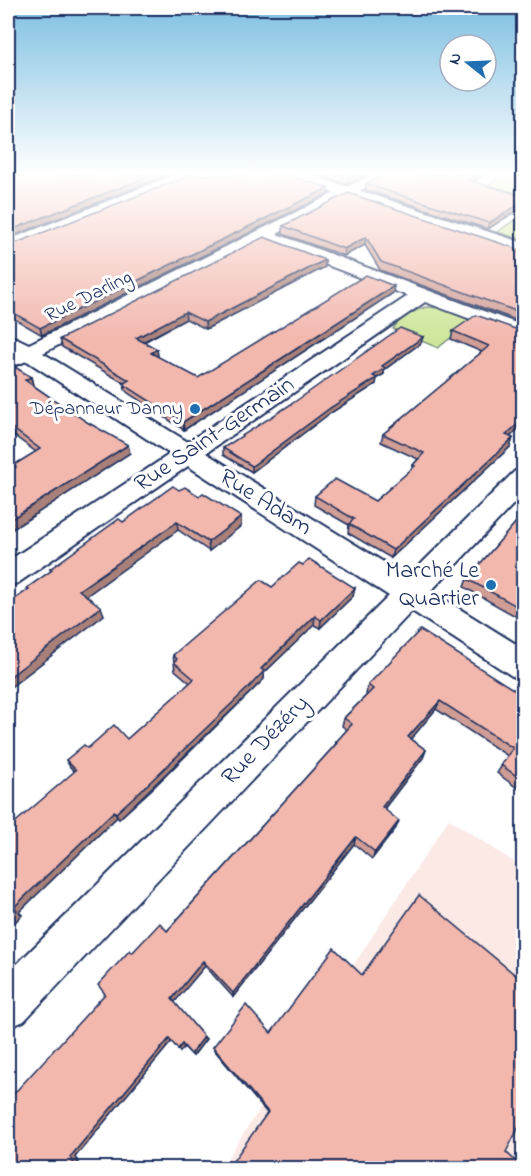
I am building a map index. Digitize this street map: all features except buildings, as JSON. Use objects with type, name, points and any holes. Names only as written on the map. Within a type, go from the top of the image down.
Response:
[{"type":"street","points":[[8,246],[49,230]]},
{"type":"street","name":"Rue Darling","points":[[14,352],[273,230]]},
{"type":"street","points":[[464,230],[524,249]]},
{"type":"street","points":[[263,235],[524,333]]},
{"type":"street","name":"Rue Saint-Germain","points":[[8,575],[423,295]]},
{"type":"street","name":"Rue Adam","points":[[14,352],[187,454],[524,666]]},
{"type":"street","name":"Rue Dézéry","points":[[8,1005],[524,477]]},
{"type":"shaded area","points":[[449,819],[523,868],[523,1168],[221,1168]]},
{"type":"green space","points":[[500,230],[523,230],[523,240],[497,232]]},
{"type":"green space","points":[[426,307],[441,308],[473,320],[438,348],[393,329],[407,315]]},
{"type":"place","name":"Dépanneur Danny","points":[[195,409]]},
{"type":"place","name":"Marché Le Quartier","points":[[491,585]]}]
